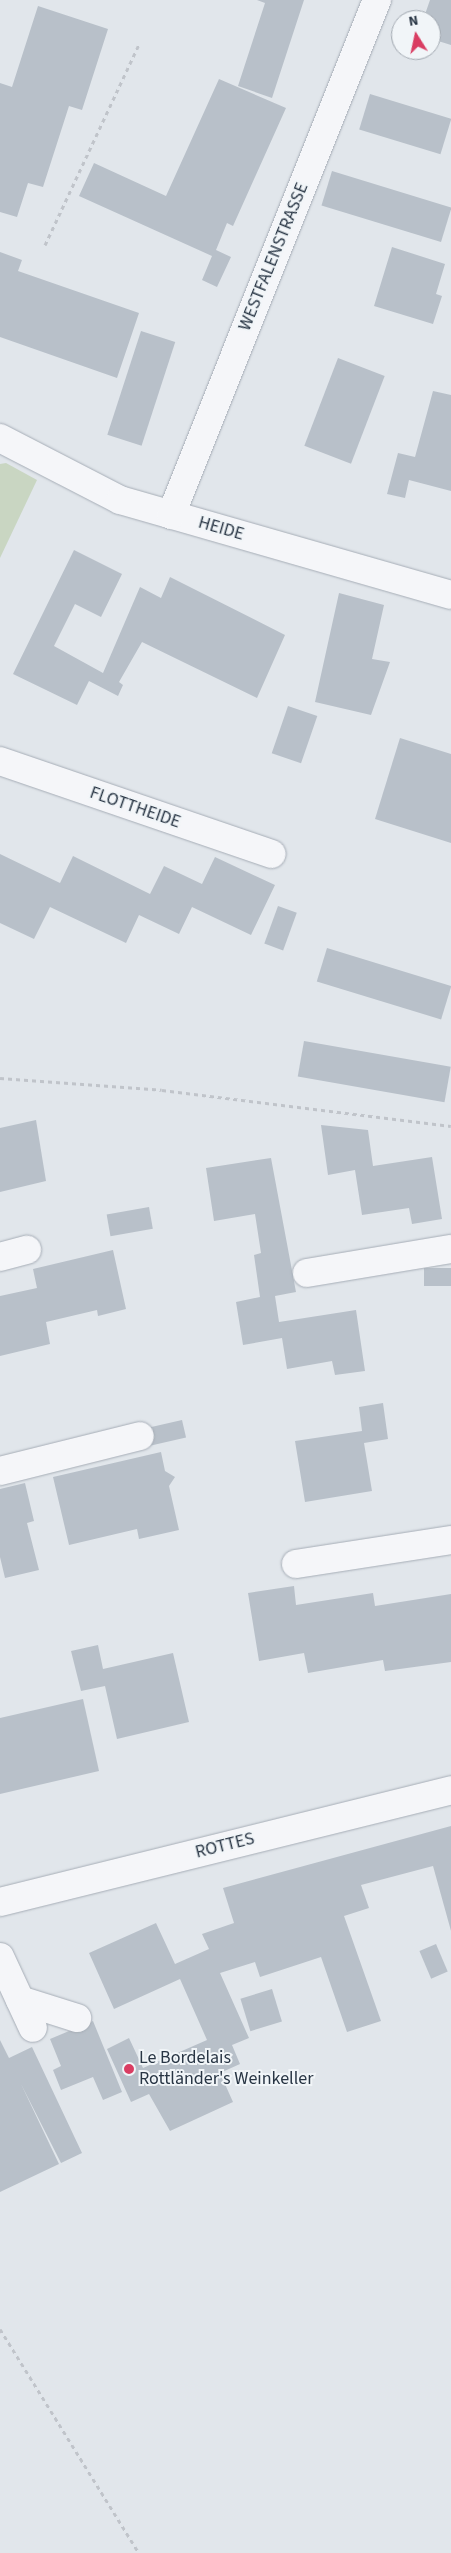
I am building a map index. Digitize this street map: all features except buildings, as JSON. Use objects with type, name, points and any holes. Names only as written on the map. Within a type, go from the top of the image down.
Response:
[{"type":"street","name":"WESTFALENSTRASSE","points":[[171,515],[377,0]]},
{"type":"street","name":"HEIDE","points":[[0,438],[120,500],[451,595]]},
{"type":"street","name":"FLOTTHEIDE","points":[[0,761],[271,854]]},
{"type":"street","points":[[307,1273],[451,1249]]},
{"type":"street","points":[[0,1257],[27,1250]]},
{"type":"street","points":[[0,1472],[140,1436]]},
{"type":"street","points":[[296,1564],[451,1540]]},
{"type":"street","name":"ROTTES","points":[[0,1902],[451,1790]]},
{"type":"street","points":[[0,1957],[33,2028]]},
{"type":"street","points":[[20,2000],[77,2018]]},
{"type":"path","points":[[46,245],[139,44]]},
{"type":"path","points":[[0,1078],[162,1090],[451,1126]]},
{"type":"path","points":[[0,2329],[139,2553]]},
{"type":"green space","points":[[6,463],[37,480],[0,558],[0,464]]},
{"type":"place","name":"Le Bordelais Rottländer's Weinkeller","points":[[129,2069]]}]
